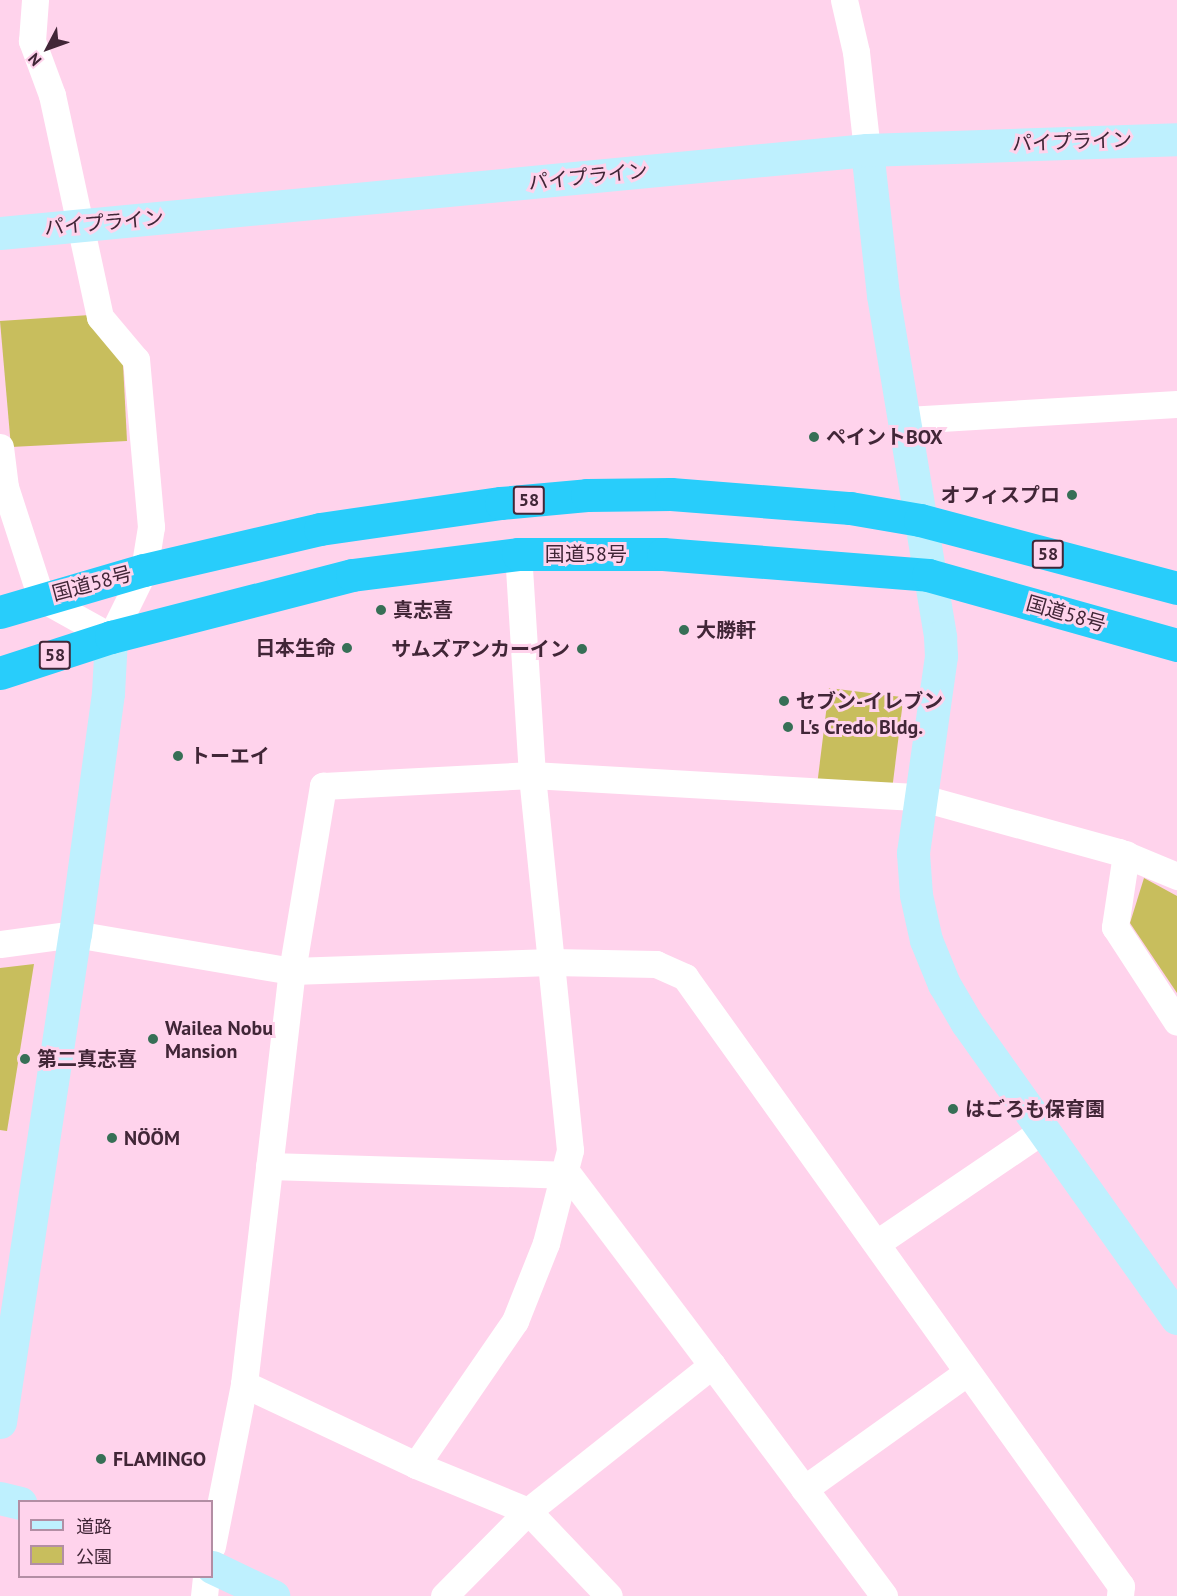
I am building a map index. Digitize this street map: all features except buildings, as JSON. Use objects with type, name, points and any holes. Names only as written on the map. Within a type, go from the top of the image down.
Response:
[{"type":"highway","name":"国道58号","points":[[0,612],[41,598],[144,570],[320,529],[501,503],[586,495],[670,494],[850,508],[920,520],[1177,588]]},
{"type":"highway","name":"国道58号","points":[[0,673],[111,637],[352,575],[518,554],[663,554],[928,575],[1177,645]]},
{"type":"street","points":[[0,1422],[75,934],[106,705],[111,637],[144,570],[151,527],[136,360],[100,317],[52,95],[32,41],[35,0]]},
{"type":"street","points":[[844,0],[856,52],[883,295],[907,420],[941,656],[919,797],[913,853],[916,895],[926,940],[944,984],[1042,1131],[1177,1318]]},
{"type":"street","name":"パイプライン","points":[[0,233],[867,150],[1177,139]]},
{"type":"street","points":[[907,420],[1177,404]]},
{"type":"street","points":[[0,447],[5,487],[41,598],[111,637]]},
{"type":"street","points":[[416,1465],[515,1321],[546,1243],[570,1150],[532,775],[518,554]]},
{"type":"street","points":[[213,1541],[244,1384],[292,971],[323,786],[532,775],[919,797],[1126,854],[1177,876]]},
{"type":"street","points":[[1126,854],[1115,927],[1177,1022]]},
{"type":"street","points":[[0,944],[75,934],[292,971],[551,962],[656,964],[685,977],[877,1243],[966,1373],[1121,1586],[1120,1596]]},
{"type":"street","points":[[877,1243],[1042,1131]]},
{"type":"street","points":[[269,1166],[564,1172]]},
{"type":"street","points":[[564,1172],[712,1365],[884,1596]]},
{"type":"street","points":[[444,1596],[528,1511],[712,1365]]},
{"type":"street","points":[[804,1489],[966,1373]]},
{"type":"street","points":[[244,1384],[416,1465],[528,1511],[609,1596]]},
{"type":"street","points":[[0,1498],[18,1502]]},
{"type":"street","points":[[213,1567],[273,1596]]},
{"type":"street","points":[[204,1596],[206,1578]]},
{"type":"green space","points":[[90,315],[123,364],[127,441],[11,447],[0,321]]},
{"type":"green space","points":[[829,688],[903,697],[892,790],[818,781]]},
{"type":"green space","points":[[1144,878],[1177,896],[1177,993],[1130,923]]},
{"type":"green space","points":[[34,964],[7,1131],[0,1130],[0,968]]},
{"type":"place","name":"ペイントBOX","points":[[814,437]]},
{"type":"place","name":"オフィスプロ","points":[[1072,495]]},
{"type":"place","name":"真志喜","points":[[381,610]]},
{"type":"place","name":"大勝軒","points":[[684,630]]},
{"type":"place","name":"日本生命","points":[[347,648]]},
{"type":"place","name":"サムズアンカーイン","points":[[582,649]]},
{"type":"place","name":"セブン-イレブン","points":[[784,701]]},
{"type":"place","name":"L's Credo Bldg.","points":[[788,727]]},
{"type":"place","name":"トーエイ","points":[[178,756]]},
{"type":"place","name":"Wailea Nobu Mansion","points":[[153,1039]]},
{"type":"place","name":"第二真志喜","points":[[25,1059]]},
{"type":"place","name":"はごろも保育園","points":[[953,1109]]},
{"type":"place","name":"NÖÖM","points":[[112,1138]]},
{"type":"place","name":"FLAMINGO","points":[[101,1459]]}]
